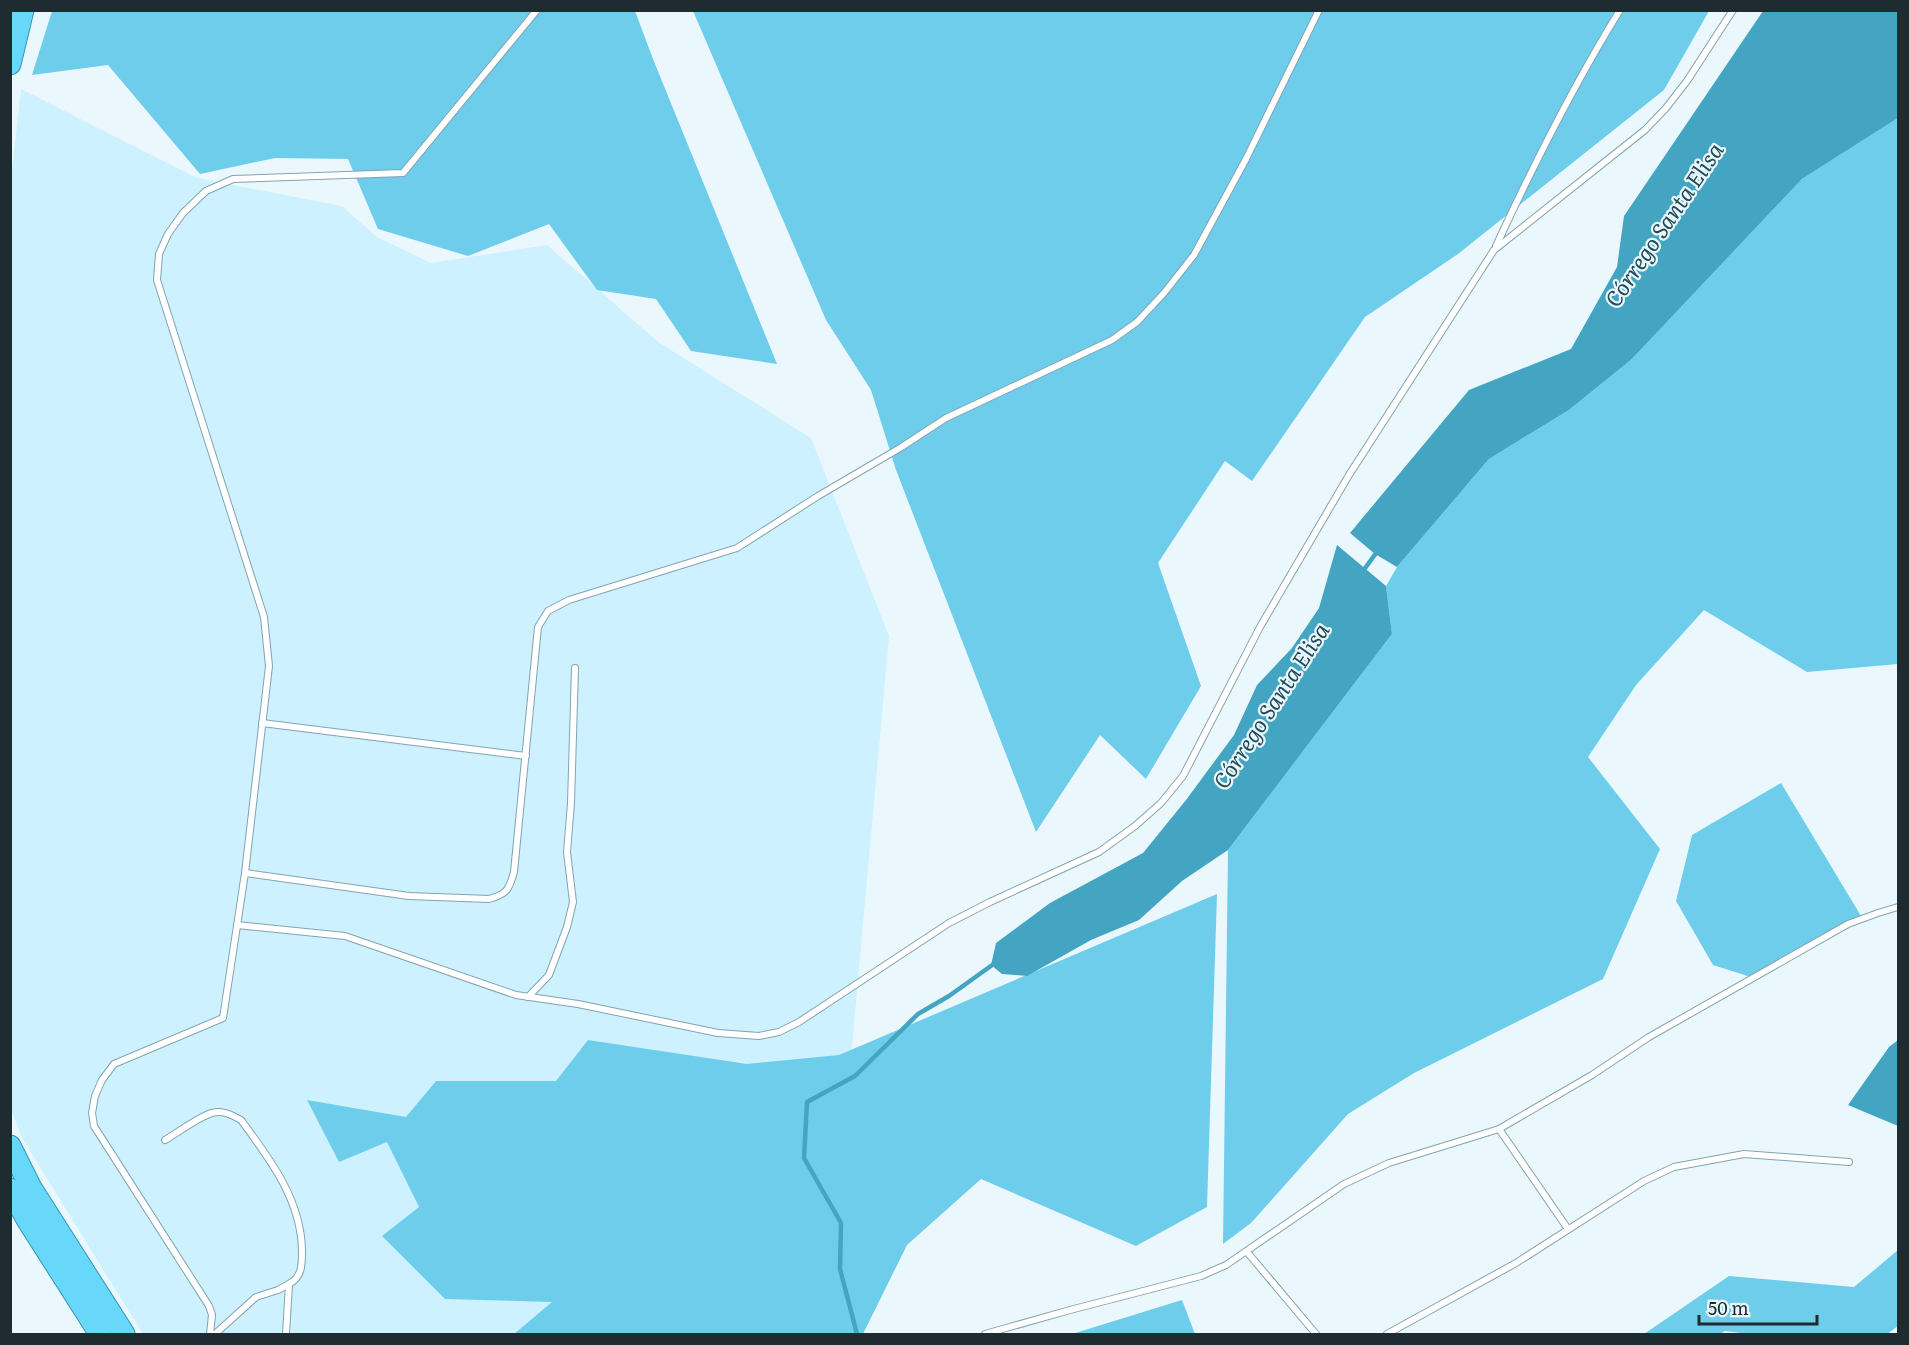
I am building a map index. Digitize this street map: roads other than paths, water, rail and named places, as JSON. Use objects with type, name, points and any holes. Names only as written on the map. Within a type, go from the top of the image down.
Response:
[{"type":"highway","points":[[10,64],[23,10]]},
{"type":"highway","points":[[10,1146],[32,1188],[124,1335]]},
{"type":"highway","points":[[10,1189],[100,1335]]},
{"type":"lane","points":[[210,1335],[212,1316],[209,1306],[94,1126],[92,1113],[95,1096],[102,1080],[114,1064],[223,1018],[245,873],[268,666],[264,617],[157,280],[159,254],[168,234],[183,213],[206,191],[233,179],[404,173],[537,10]]},
{"type":"lane","points":[[245,873],[409,896],[489,899],[502,896],[511,884],[514,872],[538,627],[548,611],[569,600],[738,548],[946,418],[1112,340],[1137,322],[1194,255],[1246,159],[1319,10]]},
{"type":"lane","points":[[237,925],[345,936],[516,995],[578,1004],[718,1033],[759,1036],[779,1032],[799,1022],[949,923],[1098,852],[1135,826],[1161,803],[1184,776],[1260,627],[1348,475],[1494,249],[1532,169],[1620,10]]},
{"type":"lane","points":[[1494,249],[1645,130],[1687,81],[1733,10]]},
{"type":"lane","points":[[528,997],[549,975],[567,927],[573,902],[567,852],[572,803],[574,668]]},
{"type":"lane","points":[[262,723],[526,756]]},
{"type":"lane","points":[[985,1335],[1201,1276],[1226,1265],[1344,1184],[1389,1163],[1499,1129],[1592,1075],[1649,1037],[1848,924],[1899,907]]},
{"type":"lane","points":[[165,1140],[212,1113],[223,1112],[232,1115],[241,1120],[284,1183],[297,1212],[302,1243],[302,1267],[296,1280],[278,1290],[256,1297],[215,1335]]},
{"type":"lane","points":[[1499,1129],[1568,1229]]},
{"type":"lane","points":[[1387,1335],[1516,1263],[1644,1180],[1674,1167],[1744,1154],[1849,1162]]},
{"type":"lane","points":[[1247,1252],[1316,1335]]},
{"type":"lane","points":[[285,1334],[289,1284]]},
{"type":"water","points":[[1763,11],[1898,11],[1898,118],[1802,179],[1632,359],[1569,410],[1489,459],[1397,567],[1375,554],[1350,533],[1469,390],[1571,349],[1617,267],[1624,216]]},
{"type":"water","points":[[1337,545],[1386,586],[1392,634],[1228,850],[1182,881],[1139,920],[1091,940],[1027,976],[1002,974],[991,965],[996,943],[1050,903],[1143,853],[1186,800],[1234,735],[1257,685],[1292,648],[1319,608]]},
{"type":"water","points":[[1898,1040],[1898,1126],[1848,1105],[1889,1047]]},
{"type":"waterway","name":"Córrego Santa Elisa","points":[[1363,571],[1379,549]]},
{"type":"waterway","name":"Córrego Santa Elisa","points":[[857,1334],[840,1269],[841,1223],[804,1158],[807,1102],[855,1076],[918,1014],[949,996],[995,963]]}]
